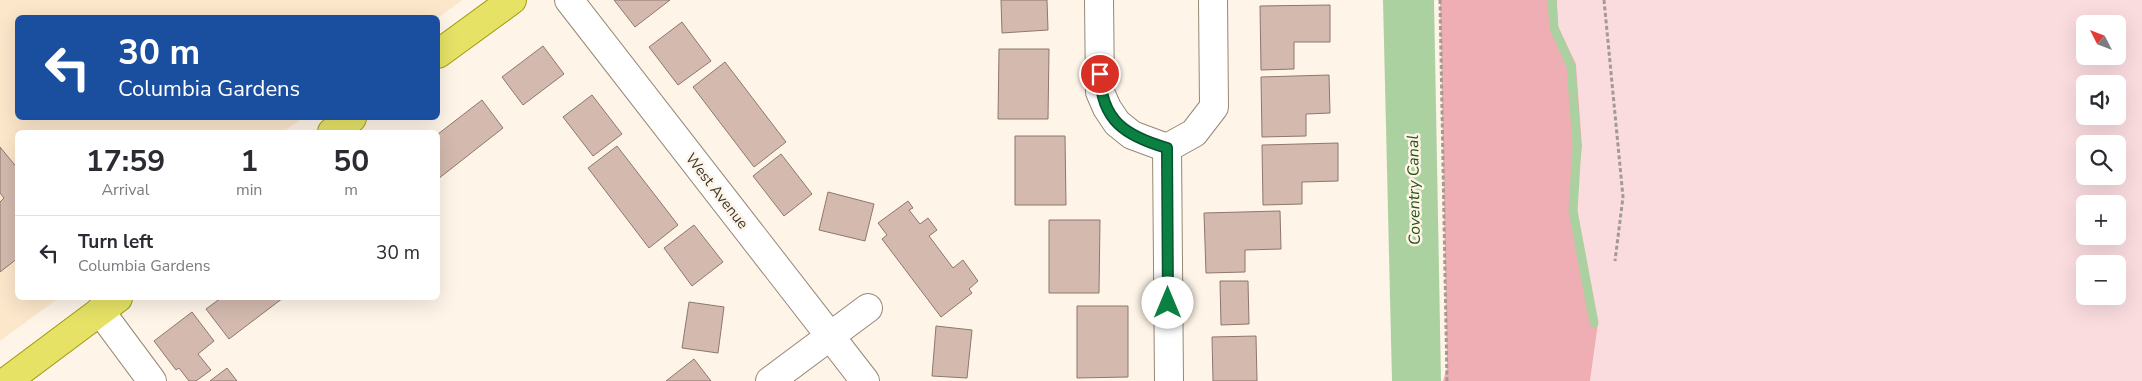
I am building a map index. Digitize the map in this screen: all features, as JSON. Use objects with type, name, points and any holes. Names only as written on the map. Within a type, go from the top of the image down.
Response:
[{"type":"main road","points":[[440,53],[512,0]]},
{"type":"main road","points":[[335,130],[349,120]]},
{"type":"main road","points":[[7,381],[109,304]]},
{"type":"street","name":"West Avenue","points":[[569,0],[864,381]]},
{"type":"street","points":[[1099,0],[1100,92],[1107,108],[1117,123],[1132,135],[1167,148],[1194,133],[1214,107],[1213,0]]},
{"type":"street","points":[[1167,148],[1169,381]]},
{"type":"street","points":[[109,304],[152,381]]},
{"type":"street","points":[[770,381],[829,335],[868,308]]},
{"type":"path","points":[[1440,0],[1447,381]]},
{"type":"path","points":[[1604,0],[1623,197],[1616,261]]},
{"type":"shaded area","points":[[0,0],[462,0],[440,16],[15,15],[15,120],[300,120],[286,130],[15,130],[15,300],[56,300],[0,341]]},
{"type":"shaded area","points":[[1440,0],[1557,0],[1558,26],[1576,64],[1582,146],[1576,204],[1598,324],[1590,381],[1443,381],[1447,368]]},
{"type":"shaded area","points":[[1557,0],[2142,0],[2142,381],[1590,381],[1598,324],[1576,204],[1582,146],[1576,64],[1558,26]]},
{"type":"water","name":"Coventry Canal","points":[[1383,0],[1434,0],[1441,381],[1392,381]]},
{"type":"building","points":[[614,0],[670,0],[635,27]]},
{"type":"building","points":[[1001,0],[1047,0],[1048,30],[1002,33]]},
{"type":"building","points":[[1330,5],[1330,42],[1294,42],[1294,69],[1261,70],[1260,6]]},
{"type":"building","points":[[682,22],[711,61],[678,85],[649,47]]},
{"type":"building","points":[[543,46],[564,74],[523,105],[502,77]]},
{"type":"building","points":[[999,49],[1049,49],[1048,119],[998,119]]},
{"type":"building","points":[[725,62],[786,142],[754,167],[693,87]]},
{"type":"building","points":[[1329,75],[1330,113],[1306,114],[1306,136],[1262,137],[1261,77]]},
{"type":"building","points":[[592,95],[622,134],[593,156],[563,117]]},
{"type":"building","points":[[482,100],[503,128],[440,177],[440,132]]},
{"type":"building","points":[[1015,136],[1065,136],[1066,205],[1015,205]]},
{"type":"building","points":[[1338,143],[1338,181],[1302,182],[1302,204],[1263,205],[1262,145]]},
{"type":"building","points":[[617,146],[678,225],[649,248],[588,168]]},
{"type":"building","points":[[0,147],[15,165],[15,260],[0,272],[0,202],[4,198],[0,193]]},
{"type":"building","points":[[781,154],[812,194],[784,216],[753,176]]},
{"type":"building","points":[[828,192],[874,204],[865,241],[819,230]]},
{"type":"building","points":[[908,201],[913,208],[909,210],[920,224],[928,218],[937,230],[929,236],[953,268],[963,260],[978,281],[969,289],[972,293],[941,317],[882,239],[887,235],[878,223]]},
{"type":"building","points":[[1280,211],[1281,249],[1245,250],[1245,272],[1206,273],[1204,213]]},
{"type":"building","points":[[1049,220],[1100,220],[1099,293],[1049,293]]},
{"type":"building","points":[[694,225],[723,262],[692,286],[664,248]]},
{"type":"building","points":[[1220,281],[1248,281],[1249,324],[1221,325]]},
{"type":"building","points":[[218,300],[280,300],[229,339],[206,309]]},
{"type":"building","points":[[689,302],[724,307],[718,353],[682,348]]},
{"type":"building","points":[[1077,306],[1128,306],[1128,377],[1077,378]]},
{"type":"building","points":[[192,312],[214,341],[198,354],[211,370],[196,381],[189,381],[179,368],[176,370],[154,341]]},
{"type":"building","points":[[936,326],[972,330],[967,378],[932,376]]},
{"type":"building","points":[[1256,336],[1257,381],[1213,381],[1212,337]]},
{"type":"building","points":[[694,359],[711,381],[666,381]]},
{"type":"building","points":[[227,368],[237,381],[210,381]]},
{"type":"waterway","points":[[1552,0],[1554,28],[1571,66],[1577,146],[1573,211],[1594,323]]},
{"type":"route","points":[[1100,74],[1100,92],[1107,108],[1117,123],[1132,135],[1167,148],[1168,303]]}]
